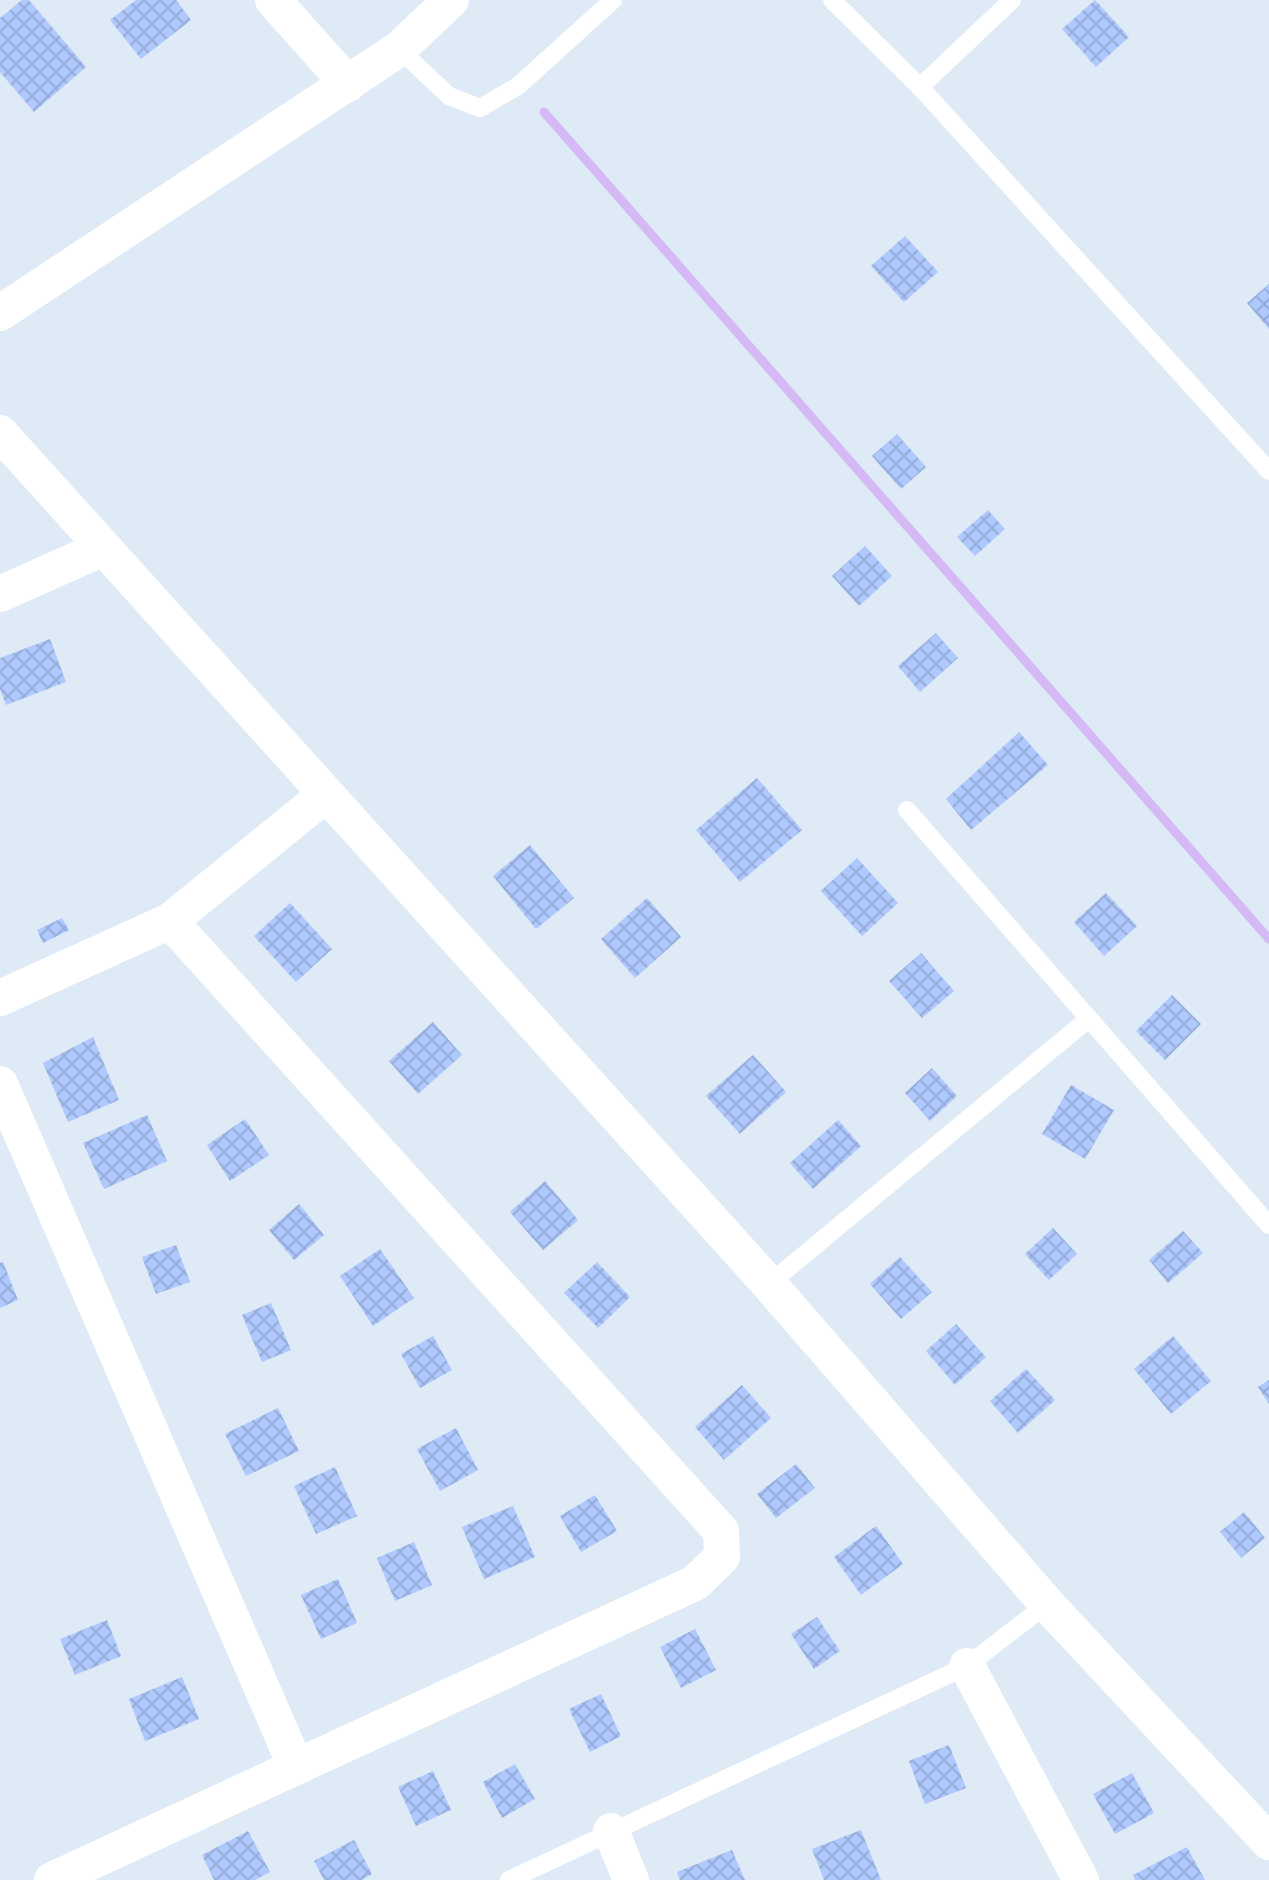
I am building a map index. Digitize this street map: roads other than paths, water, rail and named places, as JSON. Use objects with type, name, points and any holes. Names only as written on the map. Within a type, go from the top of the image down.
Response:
[{"type":"street","points":[[273,0],[348,84]]},
{"type":"street","points":[[0,313],[399,49],[451,0]]},
{"type":"street","points":[[0,433],[101,549],[769,1284],[1047,1604],[1269,1842]]},
{"type":"street","points":[[0,594],[101,549]]},
{"type":"street","points":[[0,998],[170,921],[325,795]]},
{"type":"street","points":[[52,1880],[695,1583],[722,1557],[721,1531],[170,921]]},
{"type":"street","points":[[0,1084],[296,1767]]},
{"type":"street","points":[[967,1666],[1081,1880]]},
{"type":"street","points":[[611,1831],[631,1880]]},
{"type":"lane","points":[[399,49],[449,96],[480,108],[518,86],[613,0]]},
{"type":"lane","points":[[832,0],[920,87],[1265,459]]},
{"type":"lane","points":[[920,87],[1012,0]]},
{"type":"lane","points":[[907,810],[1269,1225]]},
{"type":"lane","points":[[769,1284],[1087,1020]]},
{"type":"lane","points":[[509,1880],[967,1666],[1047,1604]]},
{"type":"waterway","points":[[544,112],[1269,939]]}]
